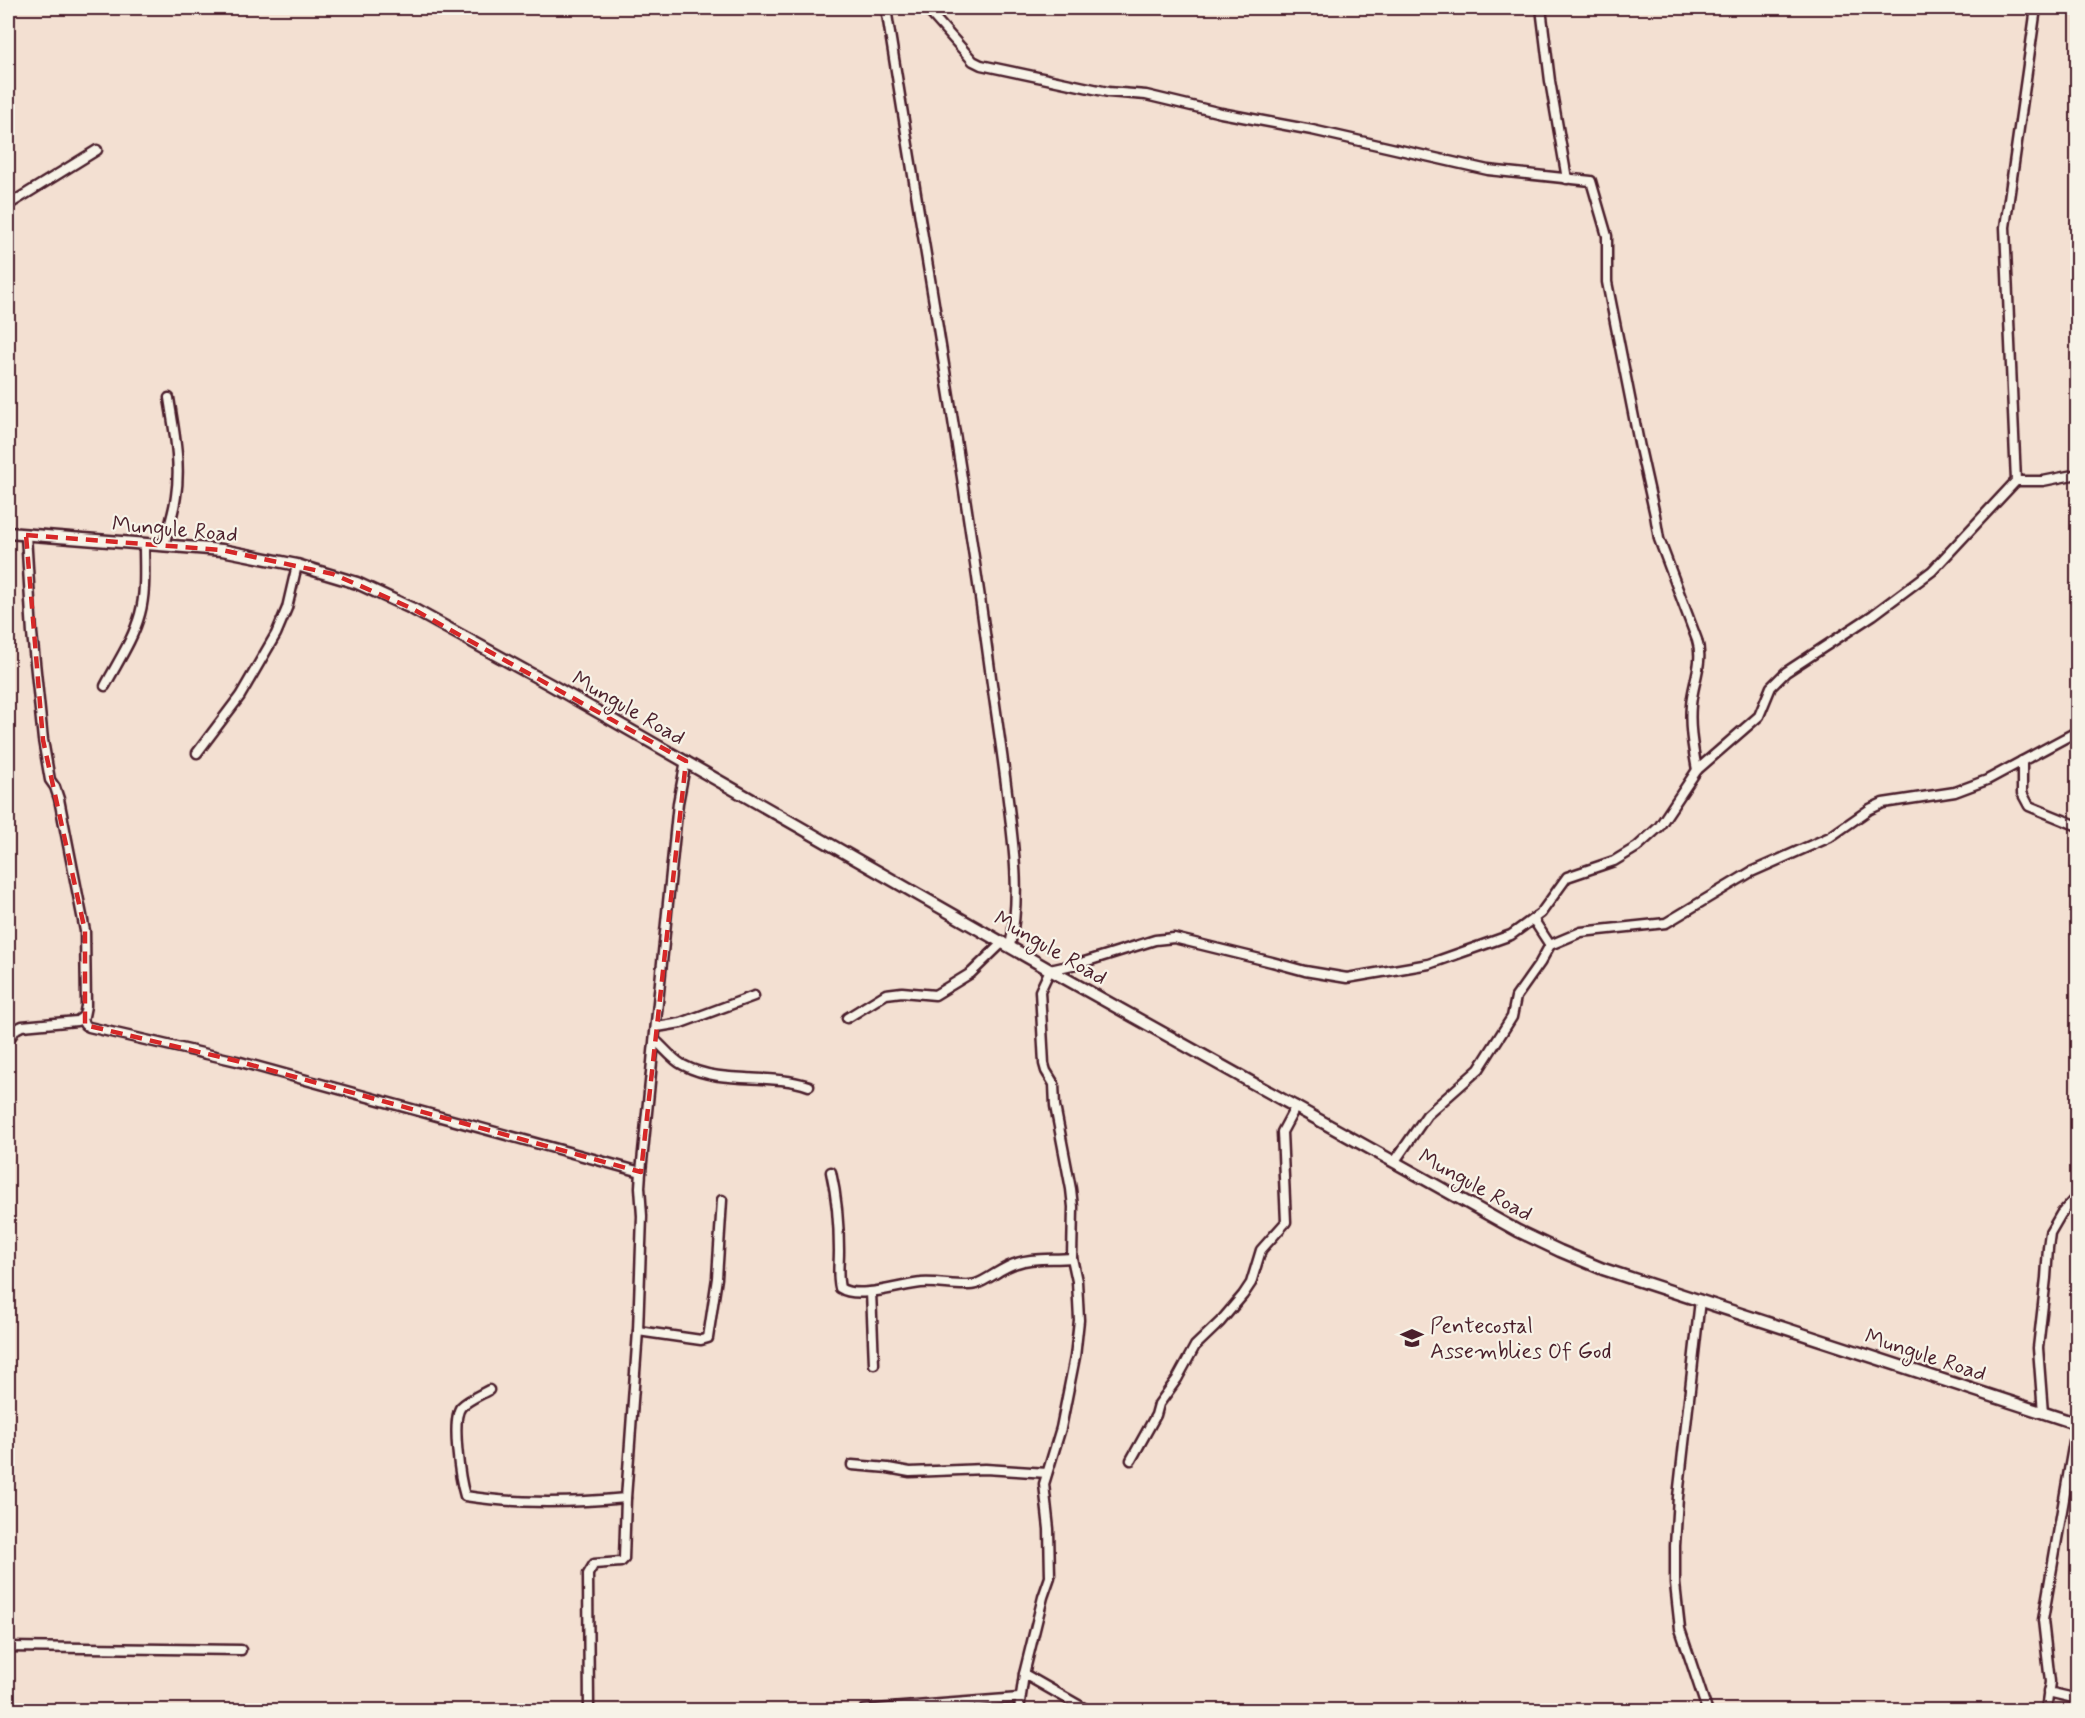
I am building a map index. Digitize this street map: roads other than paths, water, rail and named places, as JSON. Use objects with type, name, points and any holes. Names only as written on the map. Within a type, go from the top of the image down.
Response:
[{"type":"street","points":[[847,1018],[886,994],[902,992],[935,995],[971,973],[1007,944],[1016,921],[1017,868],[985,628],[886,8]]},
{"type":"street","points":[[926,8],[973,61],[981,65],[1108,92],[1146,95],[1488,170],[1591,181],[1607,236],[1607,282],[1659,539],[1700,649],[1701,656],[1691,704],[1691,735],[1697,770]]},
{"type":"street","points":[[1541,8],[1550,81],[1567,179]]},
{"type":"street","points":[[1019,1710],[1024,1674],[1050,1577],[1049,1528],[1044,1484],[1061,1428],[1075,1358],[1079,1320],[1077,1281],[1072,1258],[1071,1189],[1055,1106],[1054,1084],[1044,1064],[1040,991],[1050,970],[1155,940],[1174,938],[1305,971],[1347,978],[1429,964],[1511,935],[1541,913],[1567,877],[1614,861],[1659,828],[1697,770],[1759,716],[1771,687],[1786,672],[1873,615],[1932,571],[2016,481],[2005,227],[2036,8]]},
{"type":"street","points":[[8,205],[97,150]]},
{"type":"street","points":[[164,546],[178,480],[177,454],[169,398]]},
{"type":"street","points":[[2016,481],[2043,481],[2078,474]]},
{"type":"street","name":"Mungule Road","points":[[8,533],[222,550],[297,564],[357,583],[411,608],[686,761],[1050,970],[1518,1231],[1560,1251],[1623,1275],[2077,1424]]},
{"type":"street","points":[[8,1041],[16,1029],[22,1026],[70,1022],[81,1019],[86,1012],[86,931],[59,799],[50,780],[43,740],[32,633],[26,535]]},
{"type":"street","points":[[105,686],[134,633],[140,613],[144,585],[144,544]]},
{"type":"street","points":[[197,753],[240,696],[276,634],[287,608],[297,564]]},
{"type":"street","points":[[1395,1161],[1427,1115],[1464,1084],[1484,1062],[1512,1017],[1516,997],[1550,945],[1581,932],[1666,923],[1751,873],[1830,837],[1870,809],[1883,803],[1955,792],[1988,780],[2078,731]]},
{"type":"street","points":[[589,1710],[588,1574],[594,1564],[621,1562],[624,1559],[638,1330],[642,1216],[641,1172],[678,803],[686,761]]},
{"type":"street","points":[[2022,761],[2022,793],[2029,806],[2078,826]]},
{"type":"street","points":[[1533,919],[1550,945]]},
{"type":"street","points":[[657,1027],[681,1023],[753,996]]},
{"type":"street","points":[[81,1019],[89,1027],[237,1061],[641,1172]]},
{"type":"street","points":[[655,1040],[682,1065],[707,1074],[752,1080],[771,1079],[797,1082],[809,1086]]},
{"type":"street","points":[[1131,1460],[1156,1415],[1159,1404],[1195,1346],[1243,1295],[1251,1283],[1261,1250],[1286,1222],[1282,1132],[1296,1106]]},
{"type":"street","points":[[831,1172],[837,1196],[839,1251],[837,1277],[840,1288],[846,1293],[871,1292],[922,1282],[975,1284],[1018,1262],[1033,1259],[1072,1258]]},
{"type":"street","points":[[2043,1413],[2038,1348],[2050,1233],[2061,1215],[2078,1195]]},
{"type":"street","points":[[638,1330],[701,1340],[708,1338],[717,1278],[722,1200]]},
{"type":"street","points":[[871,1292],[874,1364]]},
{"type":"street","points":[[1700,1300],[1675,1520],[1676,1584],[1680,1629],[1707,1710]]},
{"type":"street","points":[[489,1390],[460,1408],[456,1419],[461,1483],[465,1496],[528,1501],[600,1501],[626,1498]]},
{"type":"street","points":[[2046,1710],[2050,1682],[2043,1620],[2077,1424]]},
{"type":"street","points":[[852,1465],[910,1472],[985,1469],[1047,1473]]},
{"type":"street","points":[[8,1647],[241,1650]]},
{"type":"street","points":[[1024,1674],[1087,1710]]},
{"type":"street","points":[[2048,1692],[2078,1699]]},
{"type":"street","points":[[864,1710],[1019,1698]]},
{"type":"place","name":"Pentecostal Assemblies Of God","points":[[1412,1338]]}]
